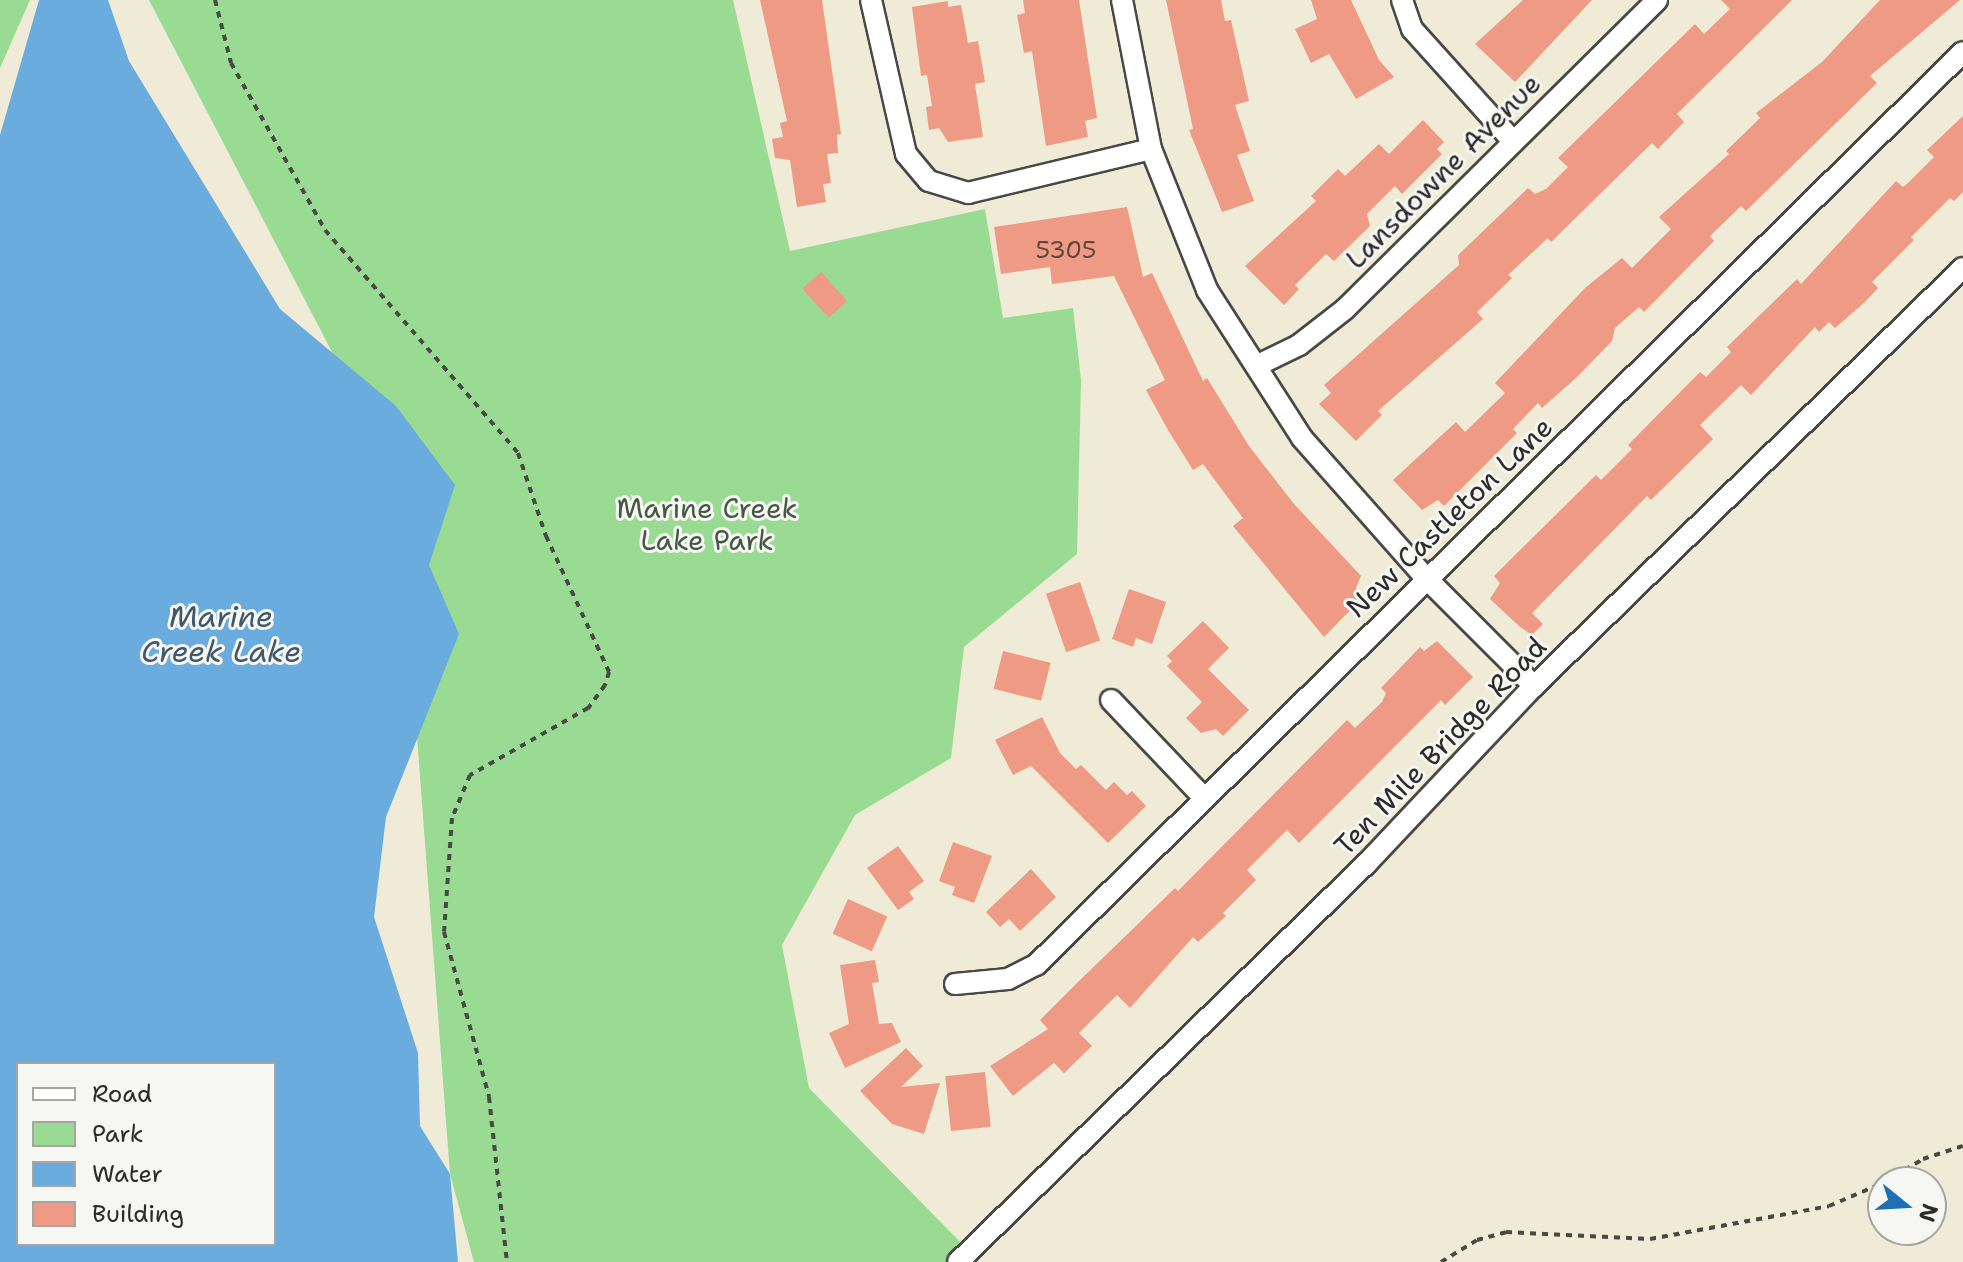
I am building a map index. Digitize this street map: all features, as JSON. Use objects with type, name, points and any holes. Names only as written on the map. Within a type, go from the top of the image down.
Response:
[{"type":"street","points":[[871,0],[906,154],[929,181],[968,193],[1151,149]]},
{"type":"street","points":[[1122,0],[1151,149],[1207,290],[1302,438],[1426,578],[1534,686]]},
{"type":"street","points":[[1402,0],[1412,29],[1512,140]]},
{"type":"street","name":"Lansdowne Avenue","points":[[1256,366],[1299,345],[1345,309],[1512,140],[1657,0]]},
{"type":"street","name":"New Castleton Lane","points":[[955,984],[1008,979],[1036,965],[1203,797],[1963,52]]},
{"type":"street","name":"Ten Mile Bridge Road","points":[[958,1262],[1367,863],[1534,686],[1963,268]]},
{"type":"street","points":[[1111,700],[1203,797]]},
{"type":"path","points":[[215,0],[231,63],[325,230],[518,453],[546,536],[609,672],[605,685],[588,708],[470,775],[452,818],[444,932],[489,1097],[507,1262]]},
{"type":"path","points":[[1911,1166],[1963,1146]]},
{"type":"path","points":[[1441,1262],[1477,1240],[1506,1232],[1650,1239],[1829,1206],[1867,1189]]},
{"type":"green space","points":[[0,0],[30,0],[0,68]]},
{"type":"green space","name":"Marine Creek Lake Park","points":[[149,0],[733,0],[790,251],[985,209],[1003,318],[1073,308],[1081,380],[1077,554],[964,647],[951,758],[855,815],[782,945],[809,1088],[973,1255],[968,1262],[474,1262],[450,1174],[417,737],[424,529]]},
{"type":"water","name":"Marine Creek Lake","points":[[39,0],[108,0],[129,61],[280,309],[396,406],[455,485],[429,565],[459,634],[386,817],[374,917],[418,1053],[420,1126],[450,1174],[458,1262],[0,1262],[0,135]]},
{"type":"building","points":[[760,0],[822,0],[841,134],[837,135],[838,153],[827,154],[831,183],[823,184],[826,202],[797,207],[790,160],[775,158],[772,139],[783,137],[780,123],[787,121]]},
{"type":"building","points":[[1023,0],[1079,0],[1097,118],[1085,121],[1088,137],[1046,146],[1032,51],[1024,53],[1017,15],[1025,13]]},
{"type":"building","points":[[1166,0],[1221,0],[1225,21],[1231,20],[1249,101],[1235,105],[1250,151],[1237,155],[1254,201],[1222,212],[1189,130],[1193,129]]},
{"type":"building","points":[[1311,0],[1351,0],[1379,60],[1394,77],[1356,99],[1329,54],[1311,63],[1295,29],[1317,19]]},
{"type":"building","points":[[1523,0],[1592,0],[1515,82],[1475,44]]},
{"type":"building","points":[[1721,0],[1792,0],[1677,114],[1684,122],[1658,149],[1652,143],[1551,242],[1548,238],[1508,275],[1512,278],[1477,312],[1483,319],[1378,411],[1382,415],[1356,441],[1319,404],[1331,393],[1324,385],[1459,265],[1458,255],[1528,188],[1535,194],[1546,189],[1568,167],[1558,158],[1695,24],[1704,34],[1730,9]]},
{"type":"building","points":[[1880,0],[1960,0],[1870,76],[1877,83],[1746,211],[1741,206],[1710,236],[1714,241],[1644,312],[1639,307],[1615,328],[1612,341],[1577,377],[1542,408],[1538,403],[1513,429],[1517,433],[1444,506],[1438,500],[1422,510],[1393,480],[1456,422],[1465,432],[1505,393],[1495,383],[1585,288],[1622,258],[1632,268],[1671,229],[1659,217],[1729,154],[1726,151],[1760,118],[1756,113],[1822,62]]},
{"type":"building","points":[[948,1],[948,7],[961,5],[968,43],[978,41],[985,82],[975,84],[983,137],[948,142],[939,128],[929,130],[926,107],[932,106],[927,75],[921,76],[912,7]]},
{"type":"building","points":[[1963,116],[1963,192],[1954,201],[1950,198],[1911,237],[1914,240],[1872,282],[1878,288],[1864,303],[1835,328],[1829,322],[1819,332],[1815,327],[1751,395],[1741,385],[1700,425],[1713,439],[1651,500],[1647,496],[1532,613],[1543,624],[1532,635],[1519,626],[1490,599],[1500,583],[1494,576],[1596,475],[1601,480],[1632,449],[1628,445],[1700,372],[1706,377],[1731,352],[1727,347],[1797,279],[1801,284],[1896,181],[1903,187],[1908,183],[1934,157],[1927,150]]},
{"type":"building","points":[[1423,120],[1444,142],[1437,149],[1442,154],[1402,194],[1395,186],[1367,214],[1370,226],[1334,261],[1326,254],[1295,285],[1299,289],[1284,305],[1245,266],[1316,201],[1311,196],[1338,169],[1345,176],[1379,144],[1389,154]]},
{"type":"building","points":[[1127,207],[1143,277],[1152,273],[1203,381],[1207,378],[1249,446],[1294,504],[1361,576],[1356,588],[1364,596],[1324,637],[1233,526],[1243,518],[1203,464],[1193,470],[1168,430],[1146,390],[1165,380],[1114,276],[1052,284],[1050,267],[1001,274],[994,227]]},
{"type":"building","points":[[821,272],[847,301],[829,318],[802,289]]},
{"type":"building","points":[[1080,582],[1100,641],[1066,652],[1046,594]]},
{"type":"building","points":[[1129,589],[1166,602],[1152,644],[1136,638],[1133,647],[1112,639]]},
{"type":"building","points":[[1203,621],[1229,648],[1208,669],[1249,710],[1223,736],[1216,729],[1201,733],[1186,718],[1202,702],[1167,666],[1172,661],[1167,656]]},
{"type":"building","points":[[1437,641],[1473,677],[1445,705],[1441,700],[1299,843],[1287,830],[1247,870],[1256,880],[1223,913],[1226,916],[1198,942],[1193,937],[1130,1008],[1117,995],[1079,1033],[1092,1046],[1064,1073],[1054,1063],[1013,1096],[990,1066],[1048,1029],[1040,1020],[1078,982],[1175,888],[1178,891],[1347,720],[1355,728],[1382,702],[1386,693],[1381,688],[1420,647],[1424,651]]},
{"type":"building","points":[[1003,651],[1051,663],[1041,701],[994,689]]},
{"type":"building","points":[[1042,717],[1060,753],[1076,769],[1081,765],[1106,790],[1114,782],[1127,795],[1132,791],[1146,806],[1108,843],[1031,766],[1013,775],[995,740]]},
{"type":"building","points":[[953,842],[992,856],[974,903],[952,895],[955,887],[939,881]]},
{"type":"building","points":[[898,846],[924,881],[909,892],[914,899],[898,910],[867,868]]},
{"type":"building","points":[[1031,869],[1056,897],[1020,931],[1009,919],[1000,927],[986,912]]},
{"type":"building","points":[[848,899],[887,916],[872,951],[833,934]]},
{"type":"building","points":[[875,960],[879,982],[872,983],[879,1024],[892,1023],[901,1042],[845,1068],[829,1033],[849,1024],[840,965]]},
{"type":"building","points":[[906,1048],[923,1066],[901,1087],[940,1083],[924,1134],[892,1124],[860,1091]]},
{"type":"building","points":[[985,1072],[991,1127],[951,1131],[945,1076]]}]
